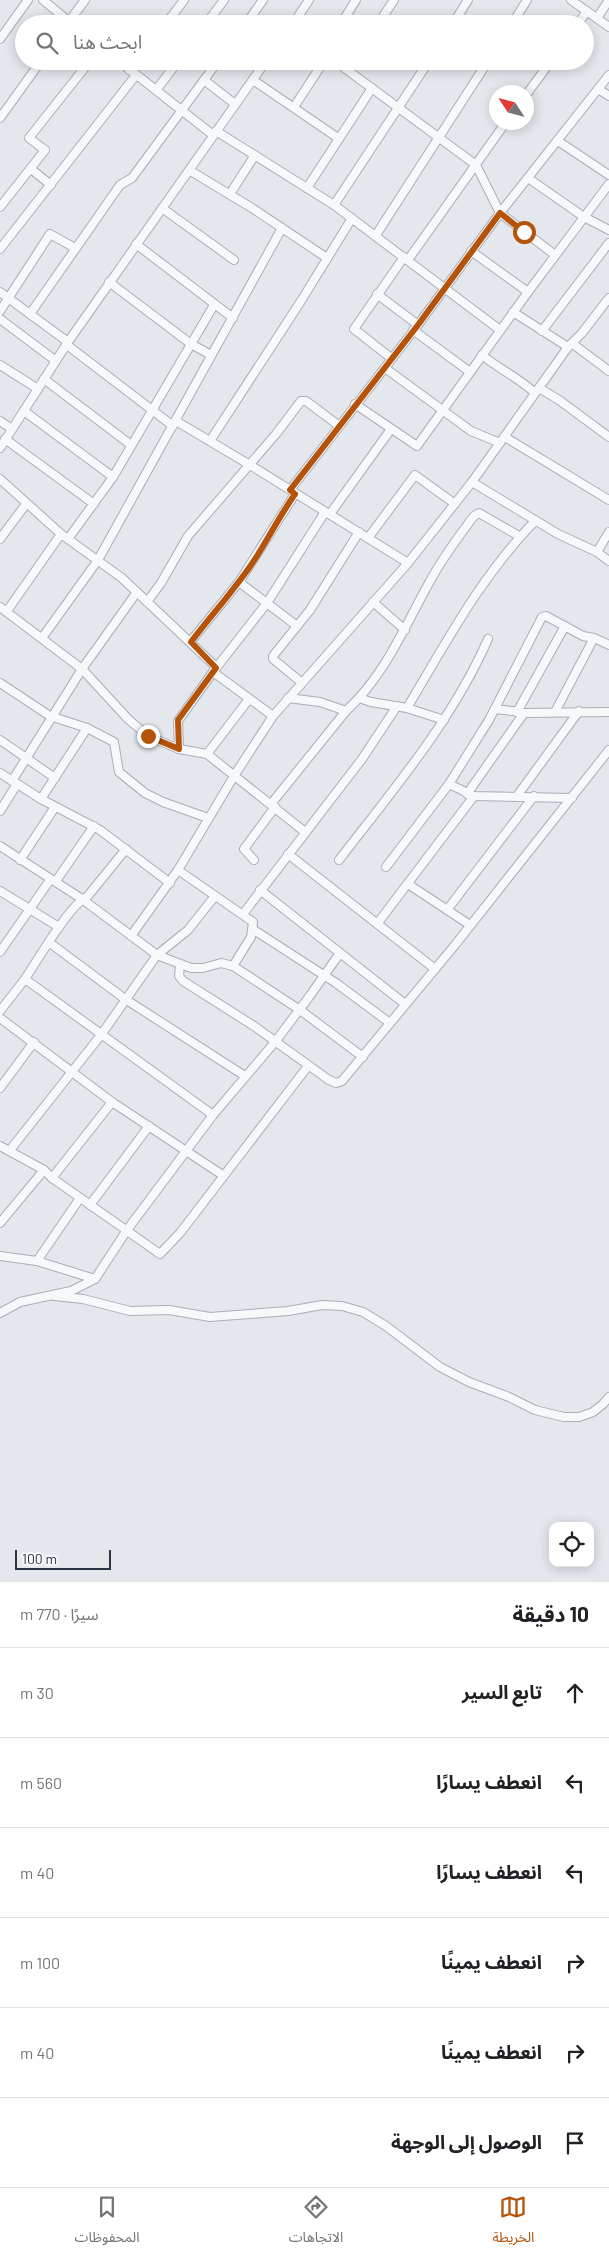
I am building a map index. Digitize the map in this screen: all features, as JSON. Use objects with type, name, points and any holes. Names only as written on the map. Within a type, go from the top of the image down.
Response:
[{"type":"street","points":[[17,15],[28,0]]},
{"type":"street","points":[[43,0],[60,15]]},
{"type":"street","points":[[75,15],[85,0]]},
{"type":"street","points":[[172,15],[184,0]]},
{"type":"street","points":[[213,15],[224,0]]},
{"type":"street","points":[[254,15],[263,0]]},
{"type":"street","points":[[299,15],[309,0]]},
{"type":"street","points":[[347,15],[356,0]]},
{"type":"street","points":[[384,15],[394,0]]},
{"type":"street","points":[[459,15],[468,0]]},
{"type":"street","points":[[518,15],[527,0]]},
{"type":"street","points":[[571,0],[593,15]]},
{"type":"street","points":[[597,18],[609,0]]},
{"type":"street","points":[[584,15],[587,11]]},
{"type":"street","points":[[594,16],[609,27]]},
{"type":"street","points":[[0,39],[15,18]]},
{"type":"street","points":[[0,118],[35,70]]},
{"type":"street","points":[[0,207],[45,150],[29,138],[83,70]]},
{"type":"street","points":[[130,70],[214,133],[255,154],[334,205],[500,330]]},
{"type":"street","points":[[157,89],[171,70]]},
{"type":"street","points":[[30,314],[120,185],[132,178],[211,70]]},
{"type":"street","points":[[0,448],[109,282],[260,70]]},
{"type":"street","points":[[294,107],[318,70]]},
{"type":"street","points":[[348,70],[476,165],[500,213],[555,255]]},
{"type":"street","points":[[334,205],[423,70]]},
{"type":"street","points":[[376,235],[482,70]]},
{"type":"street","points":[[533,85],[544,70]]},
{"type":"street","points":[[0,250],[51,185],[133,72]]},
{"type":"street","points":[[191,642],[239,582],[293,492],[338,426],[416,328],[500,213],[558,142],[609,75]]},
{"type":"street","points":[[204,80],[235,104]]},
{"type":"street","points":[[253,80],[338,138]]},
{"type":"street","points":[[307,188],[372,88]]},
{"type":"street","points":[[598,90],[609,96]]},
{"type":"street","points":[[0,102],[8,107]]},
{"type":"street","points":[[392,358],[354,329],[500,130]]},
{"type":"street","points":[[558,142],[609,175]]},
{"type":"street","points":[[230,194],[255,154]]},
{"type":"street","points":[[31,169],[51,185]]},
{"type":"street","points":[[189,170],[230,194],[327,258]]},
{"type":"street","points":[[528,178],[584,217],[609,230]]},
{"type":"street","points":[[356,404],[417,446],[513,312],[609,184]]},
{"type":"street","points":[[162,208],[234,260]]},
{"type":"street","points":[[210,442],[352,218]]},
{"type":"street","points":[[42,638],[98,560],[282,228]]},
{"type":"street","points":[[0,310],[50,234],[75,248]]},
{"type":"street","points":[[542,331],[609,243]]},
{"type":"street","points":[[136,244],[233,318]]},
{"type":"street","points":[[471,251],[528,292]]},
{"type":"street","points":[[109,282],[191,344],[211,355]]},
{"type":"street","points":[[0,292],[151,410],[250,465],[408,564]]},
{"type":"street","points":[[378,294],[470,372]]},
{"type":"street","points":[[131,936],[170,883],[208,818],[273,716],[301,682],[408,564],[472,482],[570,345],[609,298]]},
{"type":"street","points":[[68,539],[113,477],[214,305]]},
{"type":"street","points":[[513,312],[542,331],[570,345],[609,372]]},
{"type":"street","points":[[0,319],[56,361]]},
{"type":"street","points":[[482,355],[499,368],[537,390],[560,400],[609,437]]},
{"type":"street","points":[[0,366],[38,390]]},
{"type":"street","points":[[384,368],[471,431],[502,440],[609,500]]},
{"type":"street","points":[[44,379],[131,445]]},
{"type":"street","points":[[147,602],[165,576],[188,536],[303,400],[338,426]]},
{"type":"street","points":[[24,411],[113,477]]},
{"type":"street","points":[[0,422],[12,429]]},
{"type":"street","points":[[179,749],[178,720],[267,603],[327,513],[391,429]]},
{"type":"street","points":[[5,439],[94,504]]},
{"type":"street","points":[[368,538],[415,475],[455,504]]},
{"type":"street","points":[[0,479],[61,534],[98,560],[137,592],[191,642],[215,670],[249,699],[273,716]]},
{"type":"street","points":[[472,482],[535,521],[597,552],[609,561]]},
{"type":"street","points":[[0,539],[26,504]]},
{"type":"street","points":[[254,860],[244,849],[273,806],[346,711],[382,670],[440,564],[476,514],[479,513],[519,536]]},
{"type":"street","points":[[406,708],[463,613],[494,568],[519,536],[535,521]]},
{"type":"street","points":[[301,682],[272,657],[315,602],[359,532]]},
{"type":"street","points":[[597,552],[609,532]]},
{"type":"street","points":[[61,534],[3,609],[82,669],[128,719],[148,736],[179,749],[207,754],[305,832]]},
{"type":"street","points":[[239,582],[297,626]]},
{"type":"street","points":[[0,812],[50,716],[137,592]]},
{"type":"street","points":[[373,602],[405,630]]},
{"type":"street","points":[[386,867],[449,784],[495,709],[542,617],[546,616],[583,636],[594,638],[609,645]]},
{"type":"street","points":[[377,924],[408,884],[470,795],[521,712],[566,626]]},
{"type":"street","points":[[555,712],[594,638]]},
{"type":"street","points":[[339,860],[444,720],[474,669],[488,639]]},
{"type":"street","points":[[0,683],[50,716],[87,728],[114,742],[119,772],[145,793],[163,802],[208,818]]},
{"type":"street","points":[[288,698],[320,702],[346,711]]},
{"type":"street","points":[[359,698],[406,708],[444,720]]},
{"type":"street","points":[[207,754],[249,699]]},
{"type":"street","points":[[243,914],[362,759],[397,706]]},
{"type":"street","points":[[495,709],[521,712],[609,712]]},
{"type":"street","points":[[517,796],[579,711]]},
{"type":"street","points":[[41,799],[87,728]]},
{"type":"street","points":[[0,740],[55,778]]},
{"type":"street","points":[[180,965],[179,976],[183,981],[241,1017],[308,1066],[336,1083],[349,1075],[609,750]]},
{"type":"street","points":[[0,773],[55,807],[94,826],[170,883]]},
{"type":"street","points":[[449,784],[470,795],[572,798]]},
{"type":"street","points":[[447,910],[534,796]]},
{"type":"street","points":[[20,860],[55,807]]},
{"type":"street","points":[[0,952],[94,826]]},
{"type":"street","points":[[0,846],[82,899],[157,955],[180,965],[198,969],[221,963],[232,966],[300,1010],[363,1057]]},
{"type":"street","points":[[0,1011],[25,979],[59,927],[82,899],[87,897],[126,849]]},
{"type":"street","points":[[288,854],[435,969]]},
{"type":"street","points":[[178,870],[253,922],[254,930],[232,966]]},
{"type":"street","points":[[408,884],[470,925]]},
{"type":"street","points":[[260,890],[406,1004]]},
{"type":"street","points":[[0,891],[59,927]]},
{"type":"street","points":[[10,1150],[101,1035],[157,955],[188,930],[215,896]]},
{"type":"street","points":[[254,930],[324,975],[390,1023]]},
{"type":"street","points":[[50,943],[125,999],[244,1076]]},
{"type":"street","points":[[0,1313],[28,1299],[54,1296],[71,1291],[95,1279],[128,1230],[213,1115],[244,1076],[275,1042],[340,953]]},
{"type":"street","points":[[25,979],[213,1115]]},
{"type":"street","points":[[0,1018],[112,1102],[224,1176]]},
{"type":"street","points":[[0,1088],[34,1042]]},
{"type":"street","points":[[0,1147],[10,1150],[44,1170],[80,1198],[128,1230],[156,1253],[163,1252],[308,1066]]},
{"type":"street","points":[[52,1178],[112,1102]]},
{"type":"street","points":[[90,1205],[149,1126]]},
{"type":"street","points":[[0,1223],[44,1170]]},
{"type":"street","points":[[37,1261],[80,1198]]},
{"type":"street","points":[[0,1256],[37,1261],[95,1279]]},
{"type":"street","points":[[54,1296],[83,1299],[130,1312],[169,1310],[210,1317],[288,1311],[322,1305],[342,1306],[363,1312],[386,1326],[440,1367],[469,1382],[509,1397],[535,1410],[564,1418],[579,1418],[593,1412],[604,1404],[609,1396]]},
{"type":"route","points":[[148,736],[179,749],[178,720],[216,668],[191,642],[258,555],[267,536],[295,494],[290,490],[309,462],[418,325],[500,213],[524,232]]}]
